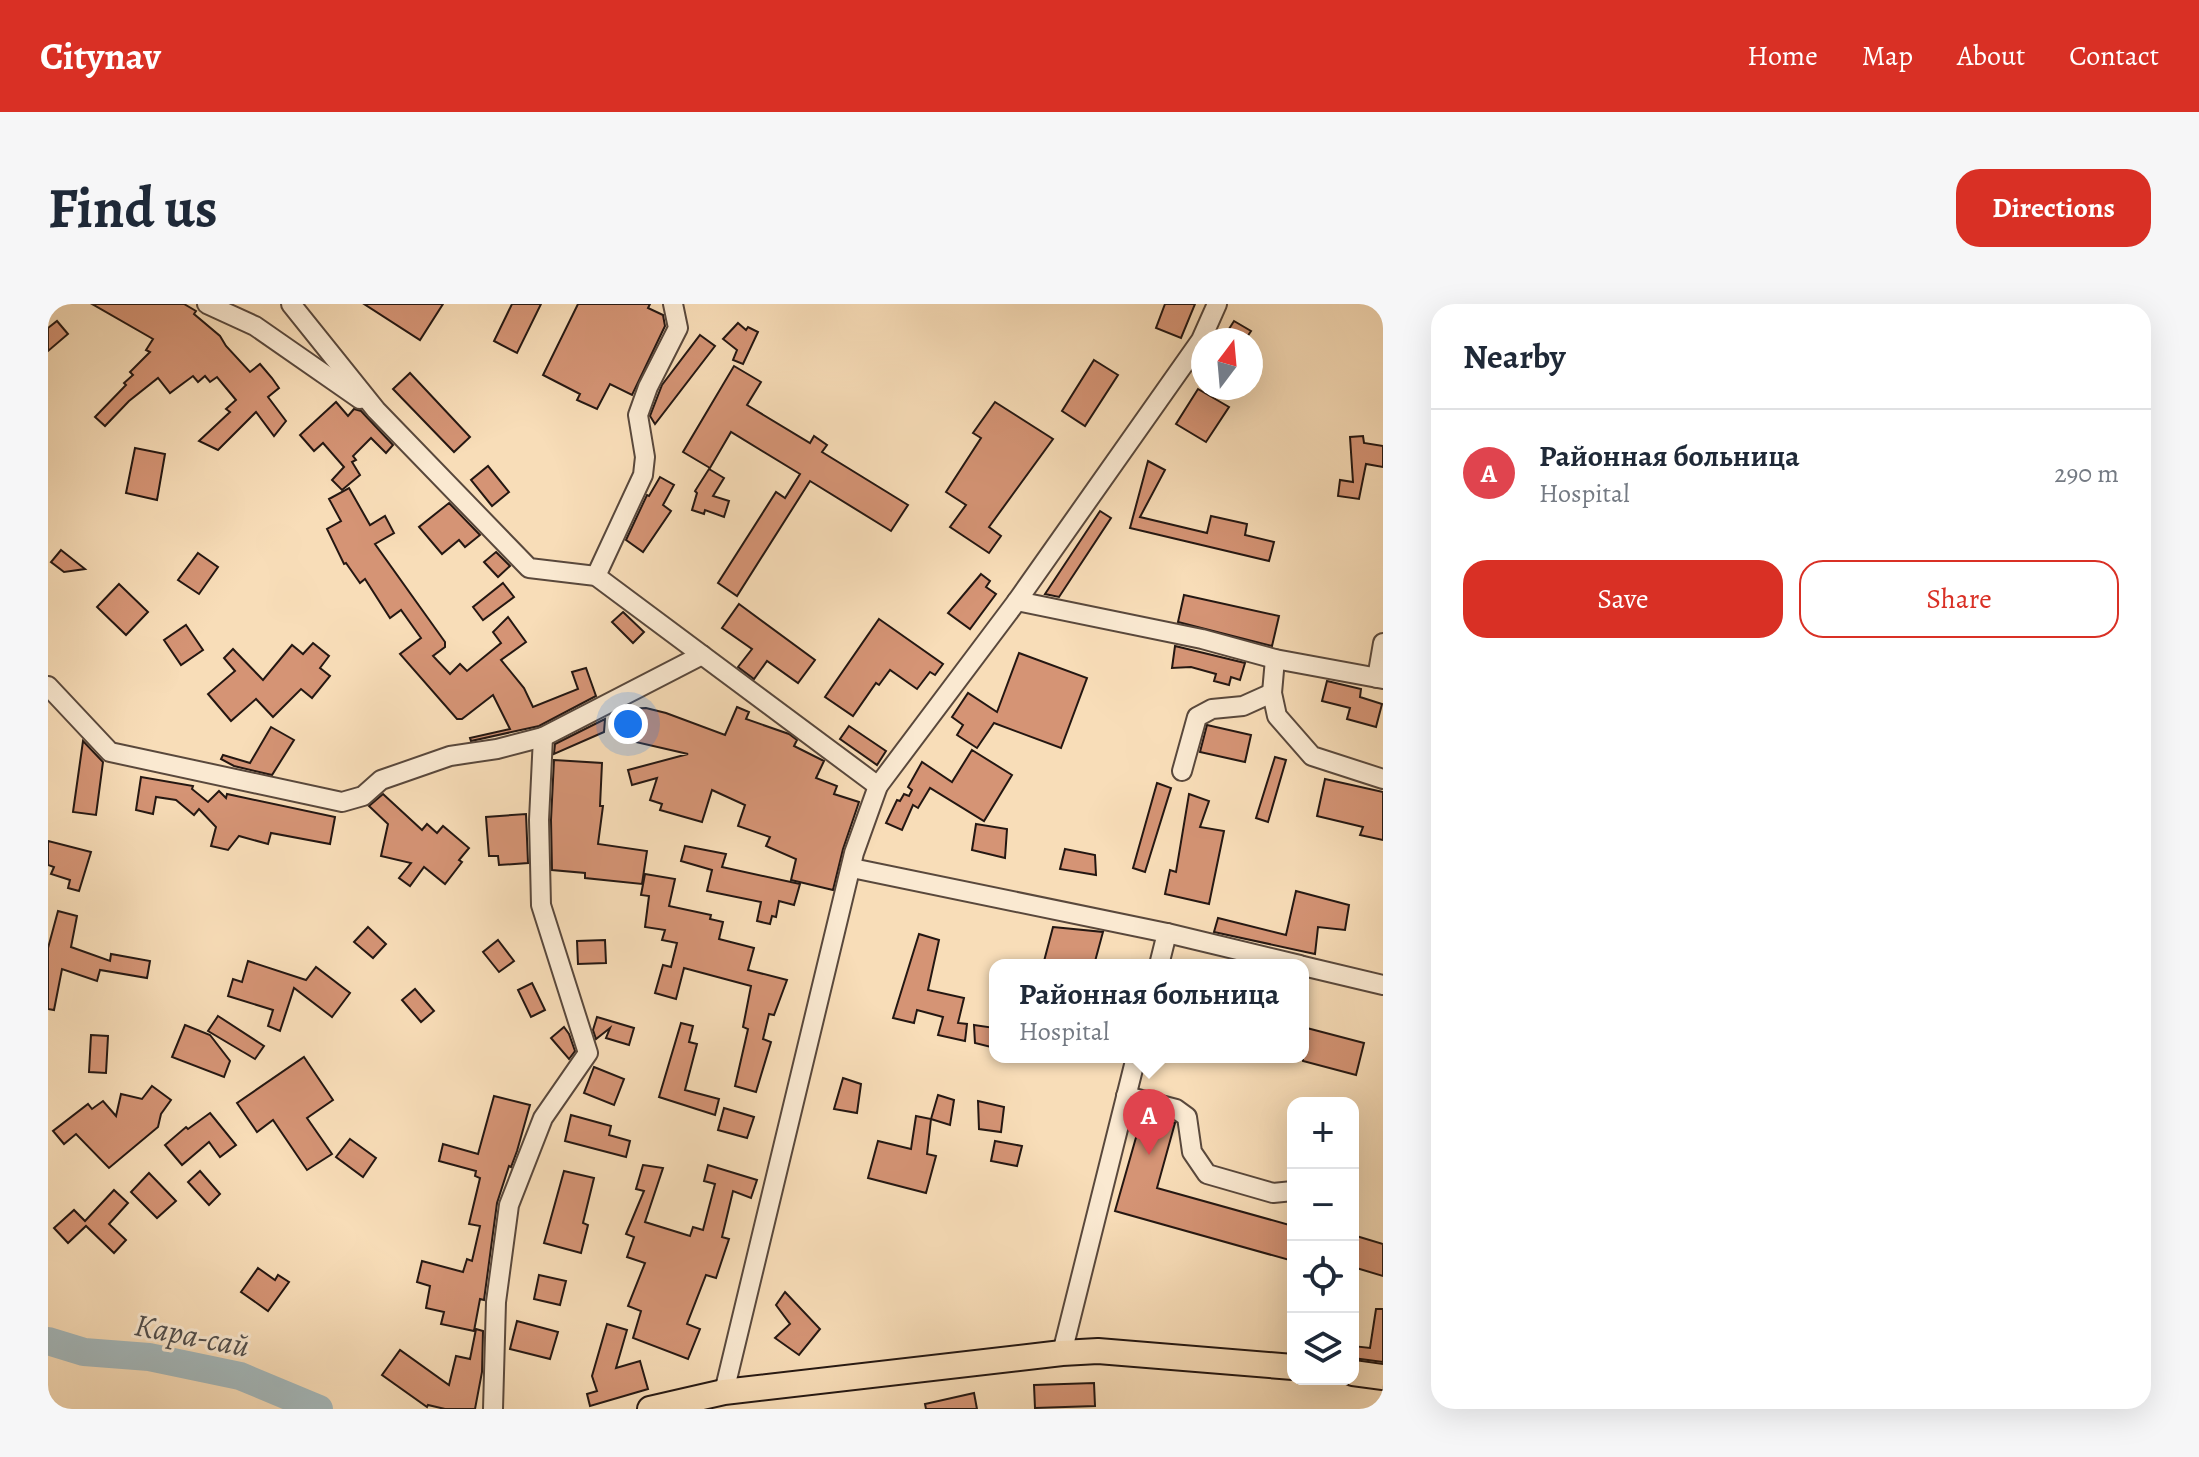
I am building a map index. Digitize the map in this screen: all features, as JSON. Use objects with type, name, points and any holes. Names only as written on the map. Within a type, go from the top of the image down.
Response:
[{"type":"main road","points":[[650,1409],[724,1392],[1062,1353],[1098,1351],[1287,1367]]},
{"type":"main road","points":[[1359,1374],[1383,1377]]},
{"type":"street","points":[[207,304],[255,326],[376,410]]},
{"type":"street","points":[[291,304],[376,410],[529,568],[596,576],[878,786]]},
{"type":"street","points":[[596,576],[643,475],[645,457],[638,415],[648,387],[678,328],[673,304]]},
{"type":"street","points":[[724,1392],[852,868],[878,786],[1017,601],[1201,340],[1217,304]]},
{"type":"street","points":[[1017,601],[1202,639],[1275,659],[1380,678],[1383,643]]},
{"type":"street","points":[[48,686],[110,752],[342,802],[363,796],[381,780],[450,756],[497,749],[543,737],[702,655]]},
{"type":"street","points":[[1275,659],[1272,693],[1277,716],[1312,756],[1383,779]]},
{"type":"street","points":[[1182,771],[1197,717],[1212,709],[1243,706],[1272,693]]},
{"type":"street","points":[[493,1409],[496,1302],[509,1205],[543,1118],[588,1053],[541,905],[539,820],[543,737]]},
{"type":"street","points":[[852,868],[1167,933],[1277,959]]},
{"type":"street","points":[[1160,959],[1167,933]]},
{"type":"street","points":[[1309,967],[1383,985]]},
{"type":"street","points":[[1062,1353],[1134,1063]]},
{"type":"street","points":[[1126,1096],[1176,1109],[1187,1117],[1192,1152],[1207,1174],[1273,1193],[1287,1192]]},
{"type":"building","points":[[92,304],[184,304],[196,311],[194,314],[220,336],[250,372],[260,364],[272,378],[279,388],[268,397],[286,421],[274,436],[256,412],[218,450],[199,441],[230,412],[226,409],[236,400],[217,377],[210,382],[205,376],[198,382],[193,376],[170,393],[158,378],[129,401],[105,426],[95,417],[126,385],[124,383],[133,375],[130,372],[150,352],[146,350],[153,339]]},
{"type":"building","points":[[364,304],[443,304],[420,340]]},
{"type":"building","points":[[512,304],[541,304],[517,353],[494,341]]},
{"type":"building","points":[[578,304],[650,304],[648,308],[663,315],[665,326],[632,395],[610,384],[597,409],[577,400],[580,394],[543,375]]},
{"type":"building","points":[[1165,304],[1195,304],[1181,338],[1156,328]]},
{"type":"building","points":[[57,321],[68,334],[48,351],[48,328]]},
{"type":"building","points":[[1234,321],[1246,328],[1230,328]]},
{"type":"building","points":[[738,323],[746,330],[748,327],[758,332],[743,364],[733,360],[737,350],[723,339]]},
{"type":"building","points":[[700,335],[715,346],[655,424],[650,416],[662,385]]},
{"type":"building","points":[[1094,360],[1118,375],[1085,426],[1062,411]]},
{"type":"building","points":[[734,366],[761,382],[747,405],[810,443],[814,436],[827,445],[822,452],[908,505],[891,531],[810,481],[737,596],[718,583],[776,492],[785,498],[800,474],[731,432],[710,468],[683,452]]},
{"type":"building","points":[[410,373],[470,437],[454,452],[393,389]]},
{"type":"building","points":[[1191,400],[1217,400],[1229,407],[1206,442],[1176,424]]},
{"type":"building","points":[[336,402],[348,416],[354,409],[361,411],[393,445],[386,453],[371,438],[353,456],[356,460],[352,462],[360,475],[342,490],[332,480],[344,467],[323,443],[314,451],[300,435]]},
{"type":"building","points":[[995,402],[1053,439],[989,527],[1001,536],[989,553],[950,527],[966,505],[946,492],[981,438],[973,433]]},
{"type":"building","points":[[1363,436],[1364,443],[1383,446],[1383,467],[1366,464],[1359,499],[1338,496],[1340,480],[1353,482],[1350,437]]},
{"type":"building","points":[[135,448],[165,454],[157,500],[126,493]]},
{"type":"building","points":[[1148,461],[1165,470],[1140,517],[1207,533],[1211,516],[1247,524],[1245,535],[1274,542],[1269,561],[1130,528]]},
{"type":"building","points":[[488,466],[509,492],[492,506],[471,480]]},
{"type":"building","points":[[709,469],[724,478],[713,496],[729,501],[724,517],[705,510],[704,514],[692,510],[695,491]]},
{"type":"building","points":[[660,477],[674,485],[663,505],[671,511],[643,552],[626,540],[647,495]]},
{"type":"building","points":[[349,488],[370,525],[385,516],[394,533],[375,544],[445,642],[445,647],[433,656],[450,674],[460,664],[467,671],[501,643],[493,632],[508,617],[526,642],[501,660],[524,688],[533,707],[578,689],[572,672],[586,668],[596,696],[539,726],[471,741],[470,738],[510,729],[493,695],[462,719],[457,719],[400,654],[421,638],[401,610],[390,618],[365,579],[360,583],[344,564],[327,529],[341,521],[329,499]]},
{"type":"building","points":[[449,503],[480,535],[465,547],[459,540],[442,554],[419,527]]},
{"type":"building","points":[[1100,511],[1111,518],[1059,597],[1045,594]]},
{"type":"building","points":[[61,550],[85,569],[64,572],[51,562]]},
{"type":"building","points":[[496,552],[510,566],[498,577],[484,562]]},
{"type":"building","points":[[198,553],[218,567],[199,594],[178,580]]},
{"type":"building","points":[[981,574],[990,581],[986,587],[996,594],[970,629],[948,613]]},
{"type":"building","points":[[503,583],[514,597],[483,620],[473,607]]},
{"type":"building","points":[[119,584],[148,612],[126,635],[97,607]]},
{"type":"building","points":[[1184,595],[1279,616],[1272,646],[1178,622]]},
{"type":"building","points":[[739,604],[815,660],[798,683],[767,661],[754,679],[738,667],[752,649],[722,628]]},
{"type":"building","points":[[623,612],[644,632],[633,643],[612,622]]},
{"type":"building","points":[[879,619],[943,664],[935,675],[930,672],[917,689],[890,670],[879,685],[876,683],[853,716],[825,697]]},
{"type":"building","points":[[186,625],[203,650],[181,665],[164,640]]},
{"type":"building","points":[[313,643],[329,656],[320,668],[330,676],[312,698],[301,689],[273,717],[256,699],[231,721],[208,694],[235,671],[224,658],[233,649],[263,680],[292,645],[303,654]]},
{"type":"building","points":[[1175,646],[1245,663],[1240,680],[1231,677],[1229,685],[1214,681],[1216,674],[1191,667],[1172,668]]},
{"type":"building","points":[[1019,653],[1087,678],[1061,748],[994,723],[977,748],[957,735],[963,725],[952,717],[968,693],[997,712]]},
{"type":"building","points":[[1327,681],[1361,689],[1360,697],[1382,704],[1376,727],[1347,719],[1350,708],[1322,701]]},
{"type":"building","points":[[737,707],[749,712],[746,719],[789,734],[797,740],[794,746],[824,761],[816,778],[837,786],[834,794],[859,802],[833,890],[791,880],[796,859],[766,846],[770,837],[738,826],[745,805],[712,790],[702,822],[660,810],[662,804],[650,800],[657,778],[632,785],[628,770],[688,754],[627,740],[624,709],[646,708],[666,713],[725,735]]},
{"type":"building","points":[[605,719],[604,732],[554,754],[555,744]]},
{"type":"building","points":[[1207,725],[1251,735],[1245,762],[1200,752]]},
{"type":"building","points":[[849,726],[886,751],[877,765],[840,739]]},
{"type":"building","points":[[271,727],[294,740],[272,775],[234,766],[221,759],[223,755],[250,763]]},
{"type":"building","points":[[83,741],[103,762],[96,815],[73,812]]},
{"type":"building","points":[[972,750],[1012,775],[984,821],[930,788],[918,808],[913,805],[902,830],[886,823],[897,800],[900,801],[904,794],[909,796],[912,790],[908,787],[922,762],[952,782]]},
{"type":"building","points":[[1275,757],[1286,760],[1268,822],[1256,818]]},
{"type":"building","points":[[554,760],[602,763],[600,806],[603,806],[598,844],[647,851],[642,884],[585,878],[585,873],[552,870]]},
{"type":"building","points":[[141,777],[193,786],[192,789],[208,802],[219,791],[226,798],[227,794],[335,817],[330,844],[271,833],[268,844],[239,836],[228,850],[211,846],[216,827],[199,809],[194,815],[176,800],[156,797],[153,814],[136,810]]},
{"type":"building","points":[[1325,779],[1383,792],[1383,840],[1360,835],[1363,827],[1317,816]]},
{"type":"building","points":[[1157,783],[1171,788],[1145,872],[1133,868]]},
{"type":"building","points":[[383,794],[422,830],[427,824],[437,833],[443,826],[469,848],[445,884],[424,867],[410,886],[399,878],[411,863],[381,856],[388,824],[369,806]]},
{"type":"building","points":[[1189,794],[1209,801],[1200,827],[1224,831],[1209,904],[1165,894],[1170,870],[1176,872]]},
{"type":"building","points":[[526,814],[528,863],[499,865],[498,856],[489,856],[486,817]]},
{"type":"building","points":[[976,824],[1007,829],[1005,858],[972,850]]},
{"type":"building","points":[[48,841],[91,852],[79,891],[68,888],[70,880],[51,874],[54,867],[48,865]]},
{"type":"building","points":[[685,846],[726,854],[722,867],[800,884],[794,905],[779,901],[776,917],[772,916],[770,924],[757,921],[761,902],[707,891],[712,870],[681,861]]},
{"type":"building","points":[[1065,849],[1095,855],[1096,875],[1060,869]]},
{"type":"building","points":[[645,874],[675,879],[669,906],[711,915],[710,919],[723,922],[719,939],[754,948],[748,970],[787,980],[774,1015],[769,1014],[763,1039],[771,1042],[756,1092],[735,1086],[748,1029],[743,1027],[751,986],[684,968],[676,999],[655,993],[663,965],[671,967],[677,943],[662,940],[665,930],[645,927],[649,896],[641,895]]},
{"type":"building","points":[[1296,891],[1349,905],[1345,930],[1318,927],[1315,954],[1214,932],[1218,918],[1286,935]]},
{"type":"building","points":[[58,911],[77,916],[71,947],[110,961],[111,954],[150,961],[147,978],[100,970],[97,981],[62,969],[54,1010],[48,1009],[48,948]]},
{"type":"building","points":[[368,927],[386,944],[373,958],[354,942]]},
{"type":"building","points":[[1053,927],[1103,932],[1096,959],[1045,959]]},
{"type":"building","points":[[919,934],[939,940],[928,990],[964,998],[958,1023],[967,1024],[965,1041],[938,1035],[943,1017],[917,1010],[914,1023],[893,1018]]},
{"type":"building","points":[[498,940],[514,961],[499,972],[483,952]]},
{"type":"building","points":[[605,940],[606,963],[578,964],[577,941]]},
{"type":"building","points":[[248,961],[306,980],[316,967],[350,993],[332,1017],[294,988],[280,1031],[268,1026],[273,1010],[228,996],[233,979],[242,982]]},
{"type":"building","points":[[532,983],[545,1010],[531,1017],[518,990]]},
{"type":"building","points":[[415,989],[434,1011],[421,1022],[402,1000]]},
{"type":"building","points":[[218,1016],[264,1046],[255,1059],[208,1031]]},
{"type":"building","points":[[597,1017],[634,1028],[629,1045],[606,1038],[610,1028],[596,1039],[593,1030]]},
{"type":"building","points":[[681,1023],[693,1026],[689,1042],[697,1044],[685,1090],[719,1099],[715,1115],[659,1097]]},
{"type":"building","points":[[185,1025],[210,1035],[230,1061],[224,1077],[172,1057]]},
{"type":"building","points":[[974,1025],[989,1027],[989,1046],[975,1043]]},
{"type":"building","points":[[564,1027],[575,1051],[569,1059],[551,1038]]},
{"type":"building","points":[[1309,1029],[1364,1043],[1356,1075],[1309,1063]]},
{"type":"building","points":[[91,1035],[108,1036],[106,1073],[89,1072]]},
{"type":"building","points":[[304,1057],[333,1100],[307,1118],[332,1154],[307,1170],[273,1120],[257,1132],[237,1103]]},
{"type":"building","points":[[594,1067],[624,1079],[614,1105],[584,1093]]},
{"type":"building","points":[[843,1078],[861,1084],[857,1113],[834,1109]]},
{"type":"building","points":[[152,1086],[171,1100],[161,1114],[158,1127],[109,1168],[76,1134],[64,1144],[53,1131],[88,1104],[92,1109],[103,1101],[116,1116],[121,1094],[142,1099]]},
{"type":"building","points":[[938,1095],[954,1100],[950,1125],[931,1119]]},
{"type":"building","points":[[494,1096],[530,1105],[497,1203],[484,1300],[480,1299],[474,1331],[441,1324],[444,1312],[426,1308],[430,1286],[417,1282],[422,1261],[463,1272],[467,1259],[472,1261],[480,1226],[469,1224],[480,1178],[475,1176],[476,1171],[439,1161],[443,1144],[478,1154]]},
{"type":"building","points":[[978,1101],[1004,1107],[1001,1132],[979,1129]]},
{"type":"building","points":[[724,1108],[754,1117],[747,1138],[718,1130]]},
{"type":"building","points":[[210,1113],[236,1145],[220,1157],[209,1142],[182,1165],[165,1145],[186,1127],[188,1129]]},
{"type":"building","points":[[1143,1113],[1175,1123],[1157,1188],[1287,1224],[1287,1259],[1115,1211]]},
{"type":"building","points":[[571,1115],[611,1126],[609,1135],[630,1141],[626,1157],[565,1141]]},
{"type":"building","points":[[916,1116],[931,1119],[927,1154],[936,1156],[926,1193],[868,1178],[878,1141],[911,1149]]},
{"type":"building","points":[[350,1139],[376,1158],[363,1177],[336,1157]]},
{"type":"building","points":[[995,1141],[1022,1146],[1017,1166],[991,1161]]},
{"type":"building","points":[[643,1165],[663,1168],[645,1222],[690,1236],[693,1227],[703,1230],[715,1184],[704,1181],[708,1165],[757,1180],[751,1198],[733,1191],[722,1237],[729,1239],[716,1278],[706,1275],[687,1324],[700,1329],[688,1359],[633,1338],[641,1311],[628,1306],[645,1263],[627,1257],[634,1237],[626,1234],[644,1191],[636,1189]]},
{"type":"building","points":[[200,1171],[220,1194],[209,1205],[188,1182]]},
{"type":"building","points":[[564,1171],[594,1178],[583,1223],[588,1225],[581,1253],[544,1243]]},
{"type":"building","points":[[149,1173],[176,1201],[157,1218],[131,1192]]},
{"type":"building","points":[[114,1190],[128,1203],[109,1224],[126,1240],[114,1253],[86,1226],[68,1243],[54,1228],[74,1210],[85,1221]]},
{"type":"building","points":[[1359,1237],[1383,1244],[1383,1276],[1359,1269]]},
{"type":"building","points":[[258,1268],[275,1280],[278,1275],[289,1282],[268,1311],[241,1292]]},
{"type":"building","points":[[539,1275],[566,1281],[560,1305],[534,1299]]},
{"type":"building","points":[[785,1292],[820,1329],[799,1355],[775,1338],[790,1324],[776,1305]]},
{"type":"building","points":[[1376,1309],[1383,1309],[1383,1362],[1359,1359],[1359,1347],[1370,1348]]},
{"type":"building","points":[[517,1321],[558,1332],[550,1359],[510,1349]]},
{"type":"building","points":[[607,1324],[627,1330],[616,1368],[640,1361],[648,1389],[590,1406],[587,1394],[597,1391],[592,1376]]},
{"type":"building","points":[[476,1329],[483,1331],[482,1372],[475,1409],[427,1407],[382,1375],[400,1350],[449,1385],[456,1356],[470,1359]]},
{"type":"building","points":[[1094,1383],[1095,1406],[1035,1408],[1034,1385]]},
{"type":"building","points":[[974,1393],[977,1409],[926,1409],[925,1404]]},
{"type":"waterway","name":"Кара-сай","points":[[48,1341],[84,1352],[149,1357],[240,1376],[319,1409]]},
{"type":"place","name":"Районная больница","points":[[1149,1155]]}]
